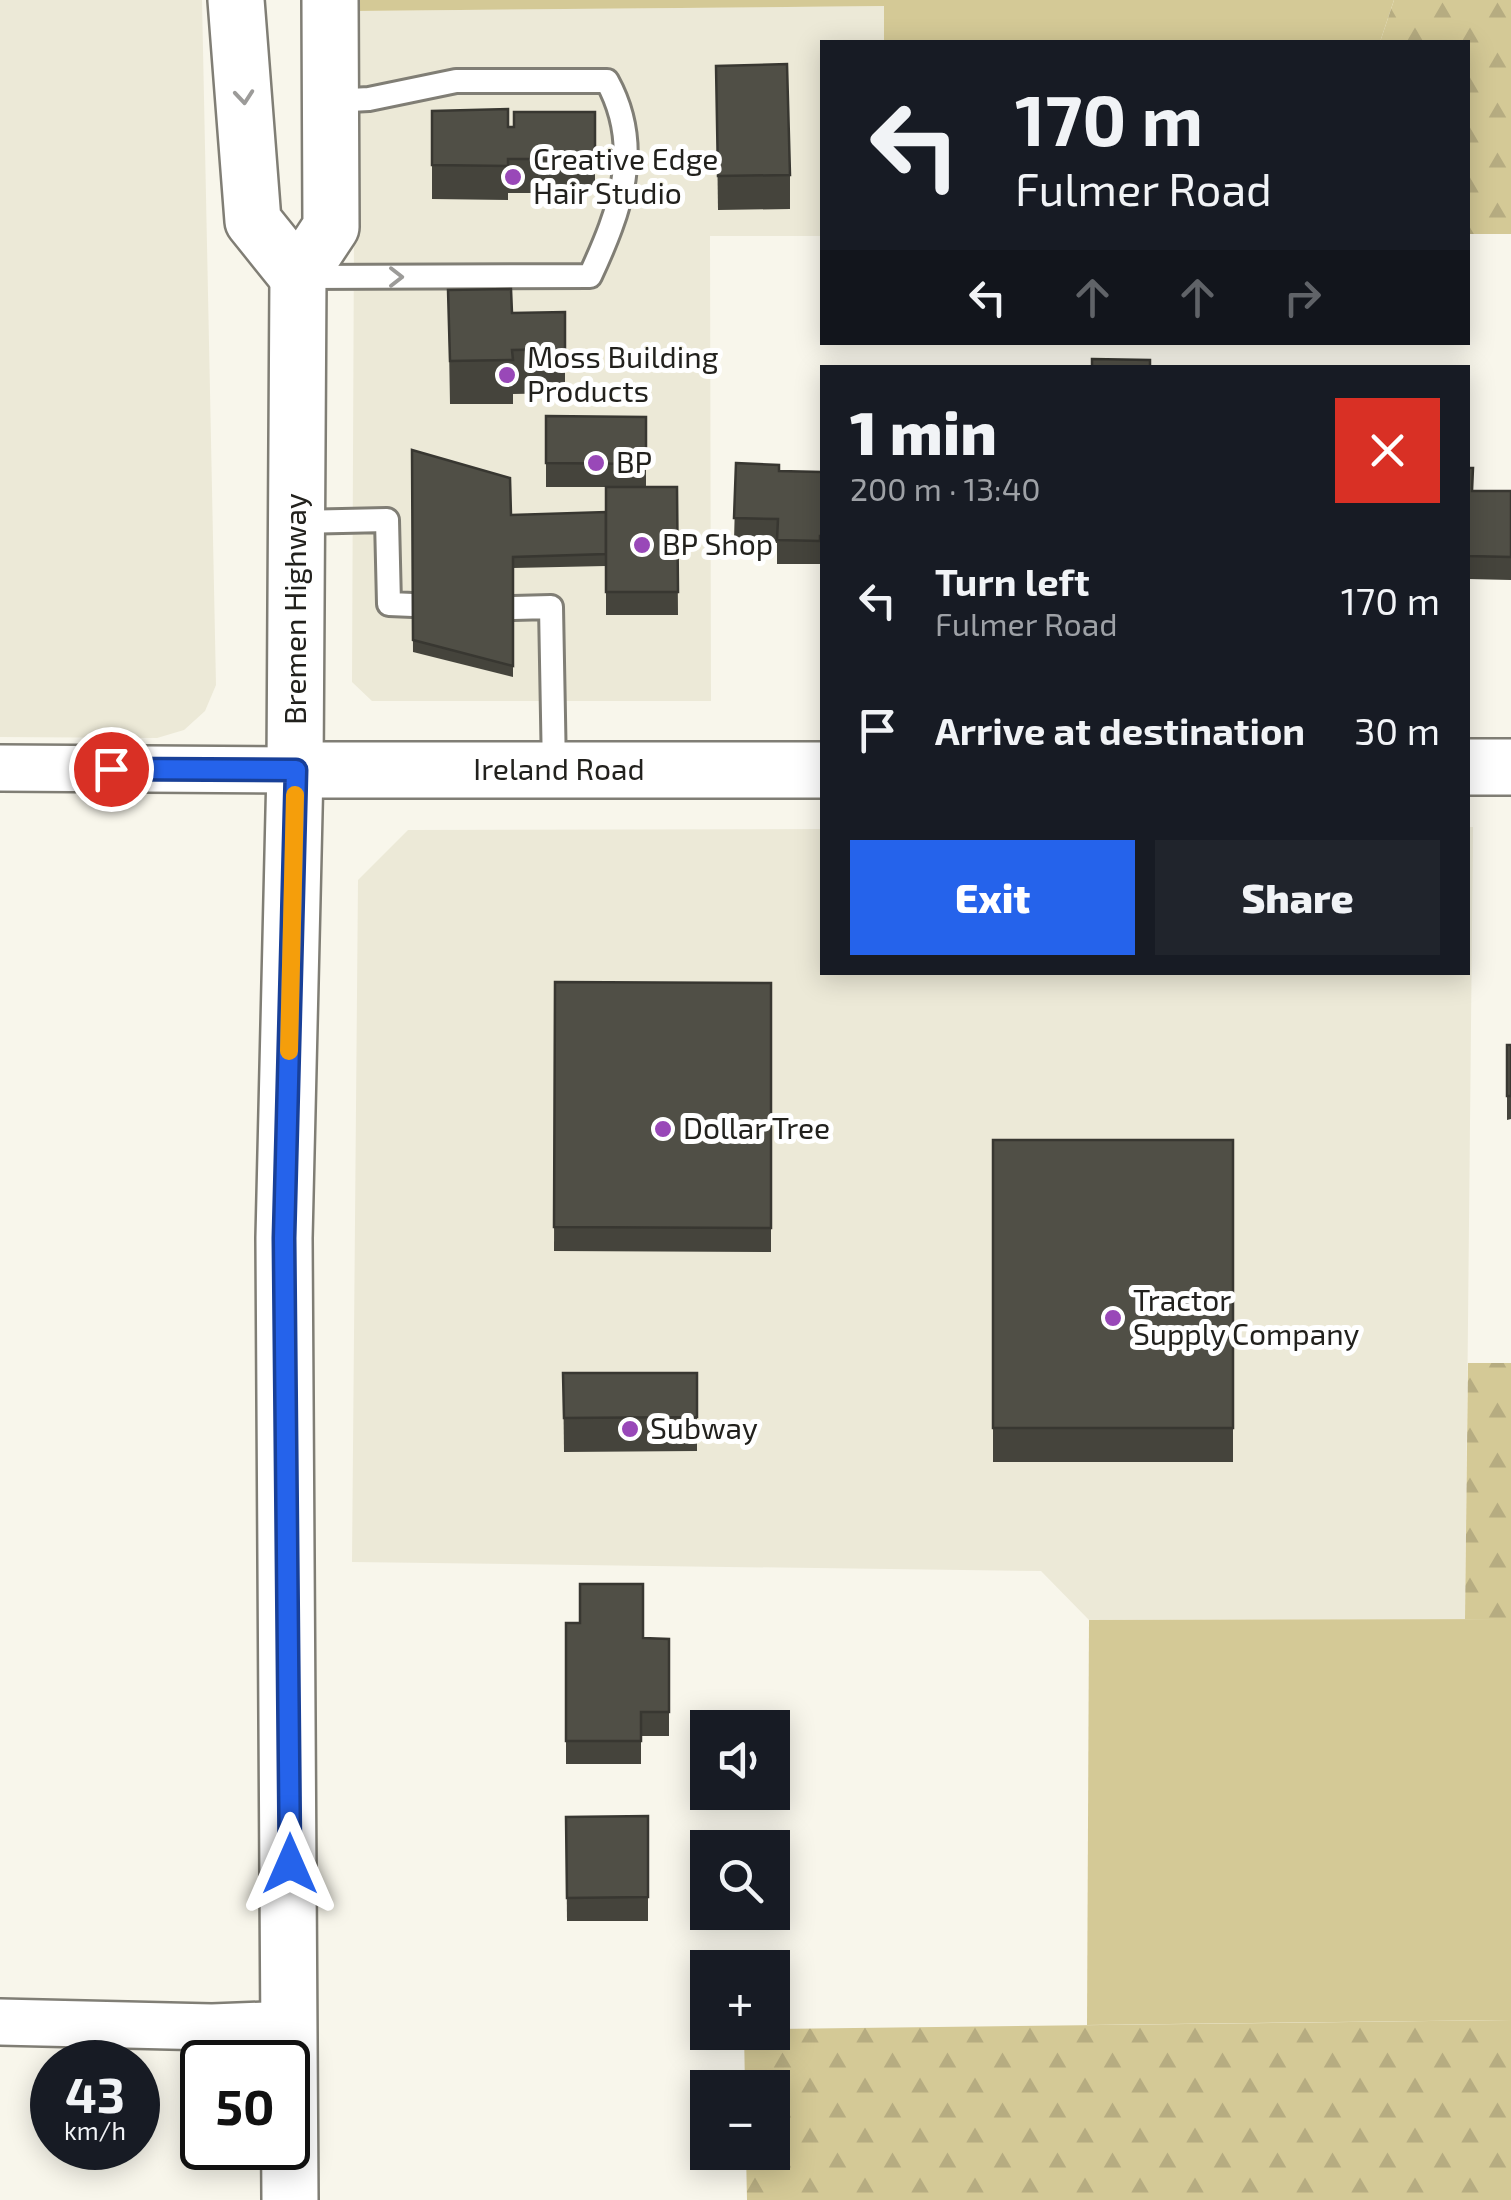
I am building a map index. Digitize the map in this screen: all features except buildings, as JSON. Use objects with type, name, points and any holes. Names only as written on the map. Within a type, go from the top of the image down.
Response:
[{"type":"main road","points":[[234,5],[253,222],[298,277],[331,227],[330,0]]},
{"type":"main road","name":"Bremen Highway","points":[[290,2200],[284,1238],[296,770],[298,277]]},
{"type":"main road","points":[[1470,767],[1511,766]]},
{"type":"main road","name":"Ireland Road","points":[[296,770],[820,770]]},
{"type":"street","points":[[0,768],[296,770]]},
{"type":"street","points":[[0,2022],[212,2027],[291,2024]]},
{"type":"lane","points":[[298,277],[590,276],[619,208],[625,169],[624,130],[619,103],[607,81],[456,81],[369,99],[331,100]]},
{"type":"lane","points":[[297,522],[387,520],[389,604],[413,605]]},
{"type":"lane","points":[[513,608],[550,607],[554,770]]},
{"type":"shaded area","points":[[0,0],[202,0],[216,685],[205,711],[184,730],[157,738],[0,737]]},
{"type":"shaded area","points":[[885,6],[884,40],[820,40],[820,236],[710,236],[711,701],[372,701],[352,682],[355,11]]},
{"type":"shaded area","points":[[1473,827],[1465,1619],[1089,1620],[1041,1571],[352,1562],[358,880],[408,830],[820,829],[820,975],[1470,975]]},
{"type":"green space","points":[[354,0],[1394,0],[1381,40],[884,40],[884,6],[355,11]]},
{"type":"green space","points":[[1394,0],[1511,0],[1511,234],[1470,234],[1470,40],[1381,40]]},
{"type":"green space","points":[[1468,1363],[1511,1363],[1511,1619],[1465,1619]]},
{"type":"green space","points":[[1511,1619],[1511,2020],[1087,2025],[1089,1620]]},
{"type":"green space","points":[[1511,2020],[1511,2200],[747,2200],[746,2170],[790,2170],[790,2070],[745,2070],[744,2050],[790,2050],[790,2029]]},
{"type":"slow traffic","points":[[289,1051],[295,795]]},
{"type":"place","name":"Creative Edge Hair Studio","points":[[513,177]]},
{"type":"place","name":"Moss Building Products","points":[[507,375]]},
{"type":"place","name":"BP","points":[[596,463]]},
{"type":"place","name":"BP Shop","points":[[642,545]]},
{"type":"place","name":"Dollar Tree","points":[[663,1129]]},
{"type":"place","name":"Tractor Supply Company","points":[[1113,1318]]},
{"type":"place","name":"Subway","points":[[630,1429]]},
{"type":"route","points":[[111,769],[296,770],[284,1238],[290,1864]]}]
